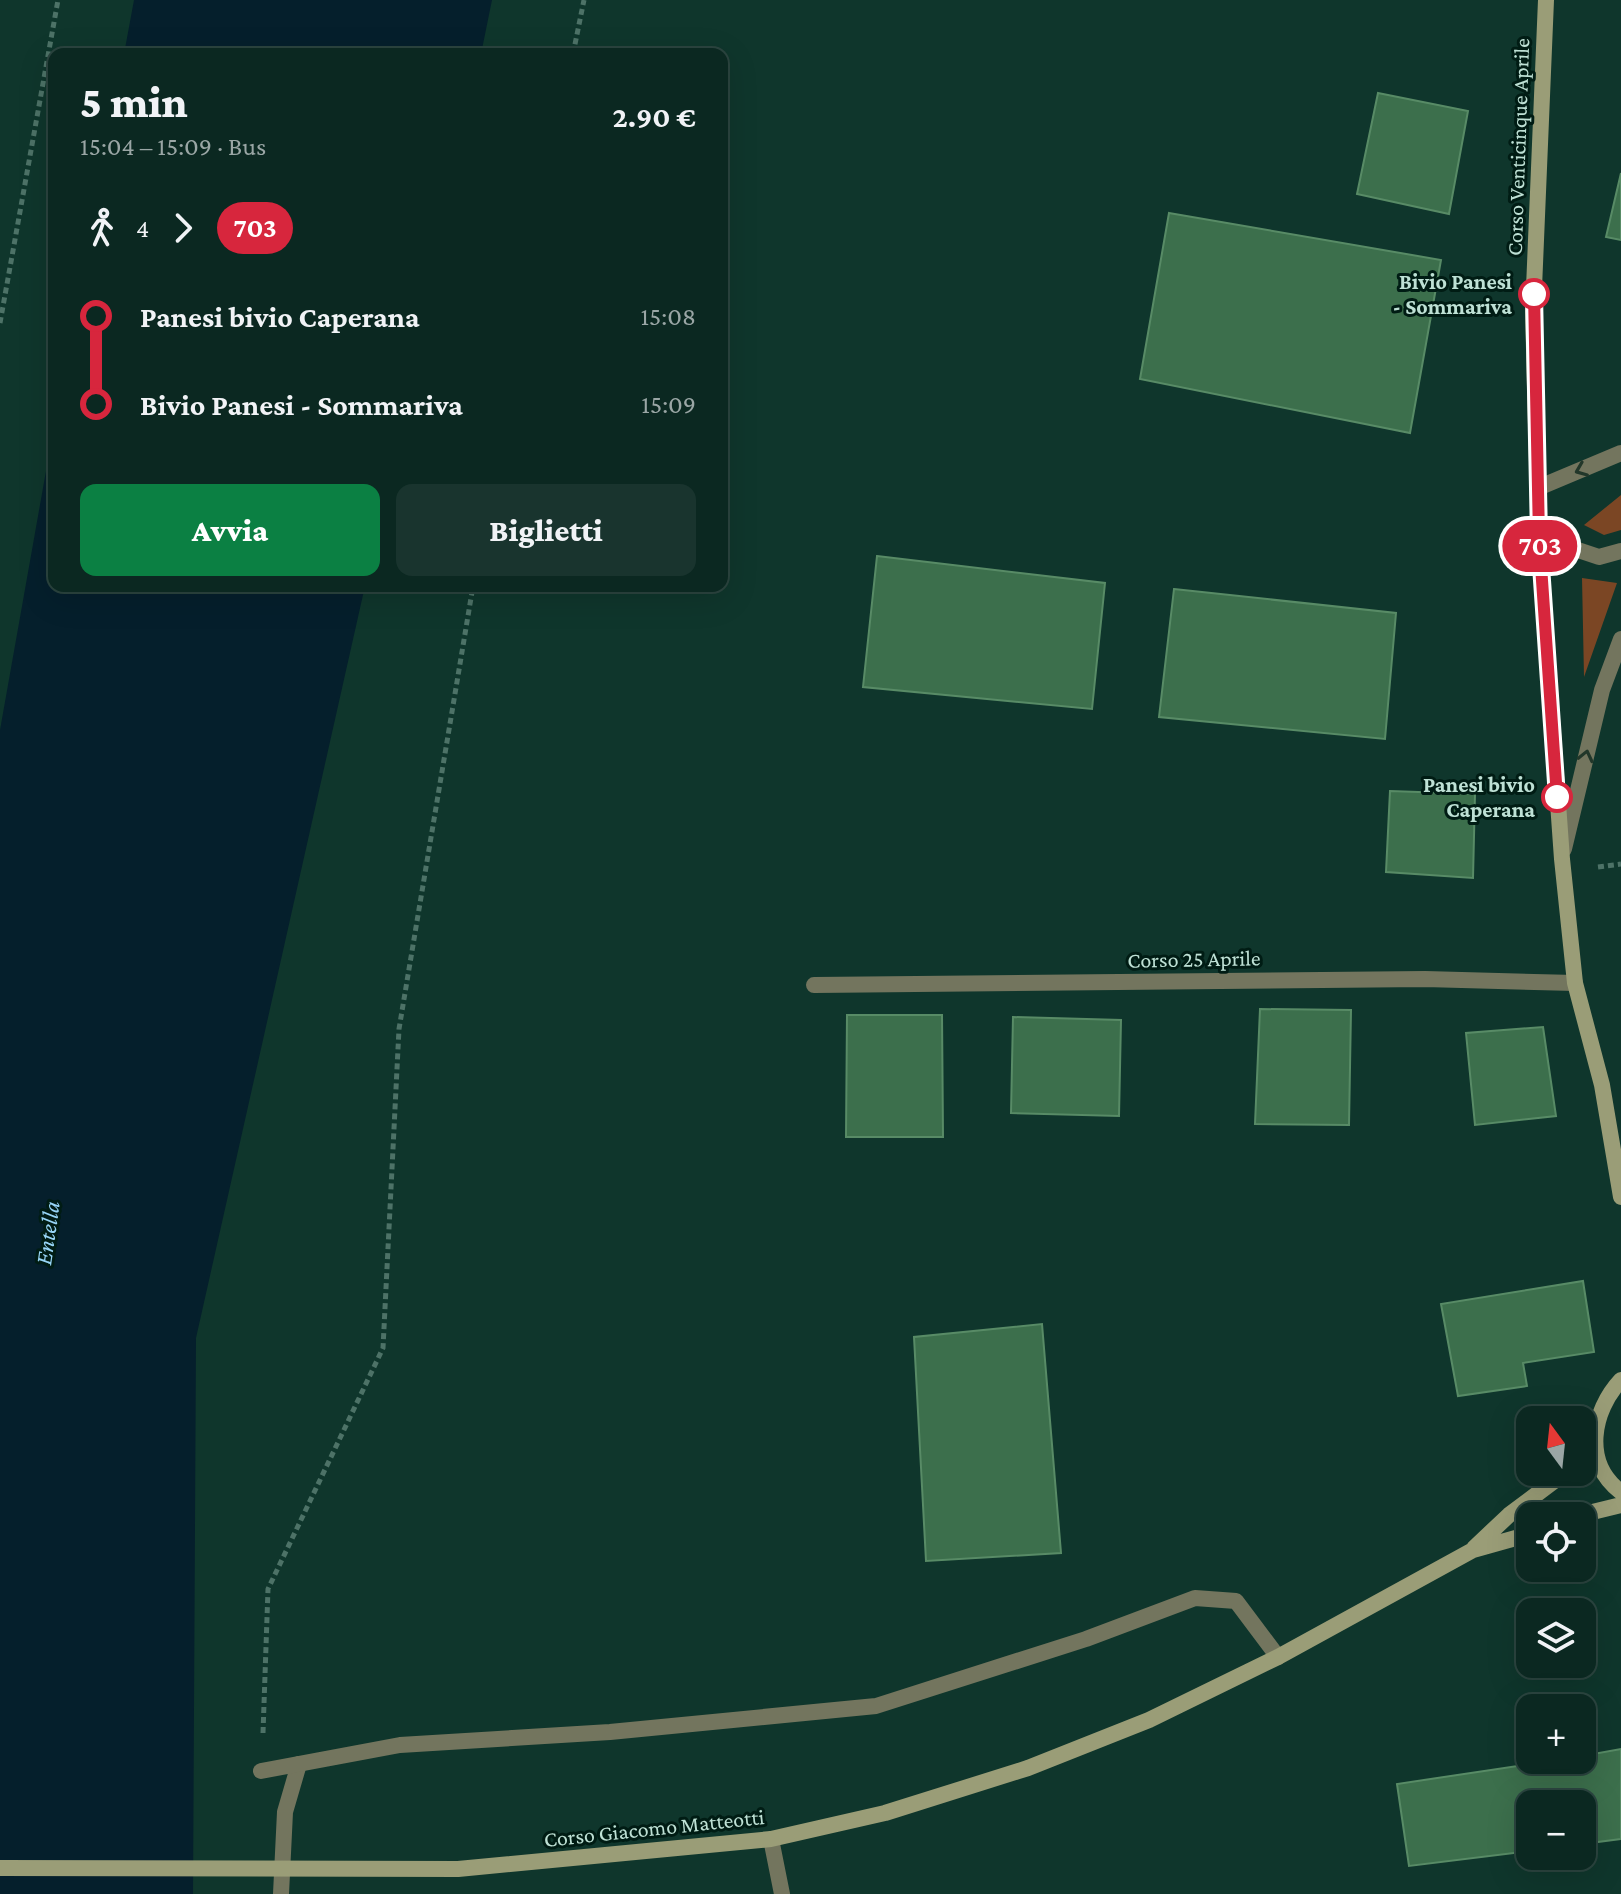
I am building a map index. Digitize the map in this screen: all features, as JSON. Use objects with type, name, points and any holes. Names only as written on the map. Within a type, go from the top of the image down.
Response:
[{"type":"main road","name":"Corso Venticinque Aprile","points":[[1540,487],[1533,312],[1546,0]]},
{"type":"main road","points":[[1540,487],[1539,537],[1562,859],[1575,983],[1602,1085],[1621,1197]]},
{"type":"main road","points":[[1602,1085],[1621,1129]]},
{"type":"main road","points":[[1596,1419],[1605,1397],[1621,1380]]},
{"type":"main road","points":[[1596,1447],[1600,1466],[1621,1492]]},
{"type":"main road","points":[[1473,1550],[1509,1515],[1547,1486]]},
{"type":"main road","points":[[1596,1511],[1621,1505]]},
{"type":"main road","points":[[1473,1550],[1516,1538]]},
{"type":"main road","name":"Corso Giacomo Matteotti","points":[[0,1868],[458,1869],[771,1839],[885,1813],[1028,1768],[1149,1720],[1278,1657],[1473,1550]]},
{"type":"street","points":[[1540,487],[1621,453]]},
{"type":"street","points":[[1539,537],[1599,557],[1621,551]]},
{"type":"street","points":[[1562,859],[1602,690],[1621,639]]},
{"type":"street","name":"Corso 25 Aprile","points":[[814,985],[1425,979],[1575,983]]},
{"type":"street","points":[[261,1771],[400,1745],[610,1732],[876,1706],[1086,1639],[1195,1598],[1236,1601],[1278,1657]]},
{"type":"street","points":[[281,1894],[285,1812],[299,1764]]},
{"type":"street","points":[[771,1839],[782,1894]]},
{"type":"path","points":[[49,48],[58,0]]},
{"type":"path","points":[[574,48],[584,0]]},
{"type":"path","points":[[0,323],[48,56]]},
{"type":"path","points":[[261,1771],[268,1589],[383,1348],[399,1029],[472,592]]},
{"type":"shaded area","points":[[1621,495],[1621,530],[1604,535],[1584,525]]},
{"type":"shaded area","points":[[1582,578],[1617,583],[1584,677]]},
{"type":"water","points":[[134,0],[492,0],[482,48],[125,48]]},
{"type":"water","name":"Entella","points":[[48,460],[48,592],[364,592],[196,1338],[193,1894],[0,1894],[0,730]]},
{"type":"building","points":[[1378,93],[1468,111],[1449,214],[1357,194]]},
{"type":"building","points":[[1621,173],[1621,240],[1606,237]]},
{"type":"building","points":[[1169,213],[1441,260],[1410,433],[1140,379]]},
{"type":"building","points":[[877,556],[1105,583],[1092,709],[863,687]]},
{"type":"building","points":[[1174,589],[1396,613],[1385,739],[1159,717]]},
{"type":"building","points":[[1390,791],[1475,794],[1473,878],[1386,872]]},
{"type":"building","points":[[1260,1009],[1351,1010],[1349,1125],[1255,1124]]},
{"type":"building","points":[[847,1015],[942,1015],[943,1137],[846,1137]]},
{"type":"building","points":[[1013,1017],[1121,1020],[1119,1116],[1011,1113]]},
{"type":"building","points":[[1543,1027],[1556,1116],[1475,1125],[1466,1033]]},
{"type":"building","points":[[1583,1281],[1594,1352],[1523,1363],[1527,1386],[1458,1396],[1441,1304]]},
{"type":"building","points":[[1042,1324],[1061,1553],[926,1561],[914,1337]]},
{"type":"building","points":[[1621,1749],[1621,1839],[1596,1842],[1596,1790],[1516,1790],[1516,1853],[1409,1866],[1397,1784],[1516,1766],[1516,1774],[1596,1774],[1596,1753]]},
{"type":"bus line","name":"703","points":[[1534,294],[1539,537],[1557,797]]},
{"type":"place","name":"Bivio Panesi - Sommariva","points":[[1534,294]]},
{"type":"place","name":"Panesi bivio Caperana","points":[[1557,797]]}]
